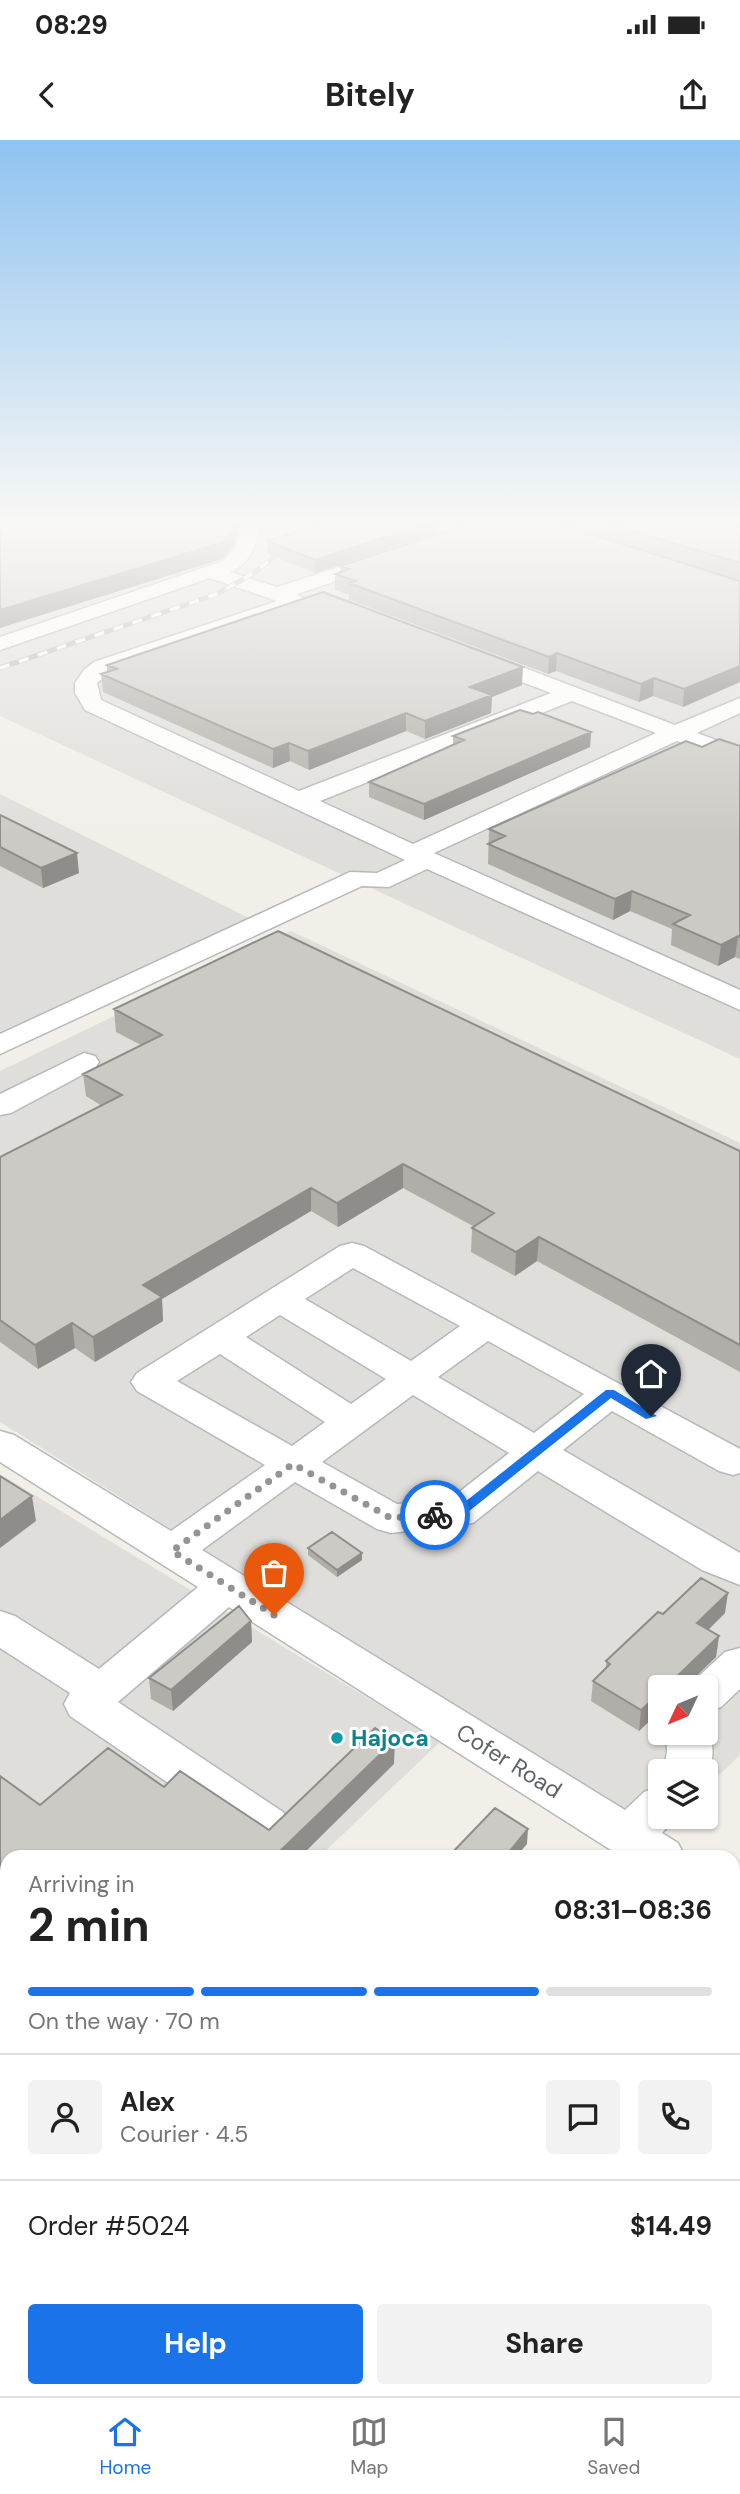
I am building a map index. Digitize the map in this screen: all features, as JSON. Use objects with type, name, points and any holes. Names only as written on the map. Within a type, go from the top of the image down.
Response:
[{"type":"street","points":[[0,644],[52,626]]},
{"type":"street","points":[[211,626],[102,667],[89,675],[84,685],[85,695],[103,711],[740,1001]]},
{"type":"street","points":[[460,650],[740,757]]},
{"type":"street","points":[[297,801],[572,693]]},
{"type":"street","points":[[0,1045],[359,878],[380,881],[414,854],[740,705]]},
{"type":"street","points":[[0,1106],[84,1062]]},
{"type":"street","points":[[610,1393],[459,1513],[391,1518],[150,1382],[352,1253],[610,1393],[733,1462]]},
{"type":"street","points":[[281,1300],[534,1453],[717,1560],[740,1570]]},
{"type":"street","points":[[172,1551],[486,1325]]},
{"type":"street","points":[[222,1338],[352,1422]]},
{"type":"street","name":"Cofer Road","points":[[0,1444],[227,1586],[647,1840]]},
{"type":"street","points":[[227,1586],[86,1704],[266,1825]]},
{"type":"street","points":[[0,1627],[100,1691]]},
{"type":"street","points":[[718,1683],[740,1664]]},
{"type":"shaded area","points":[[0,626],[740,626],[740,1059],[0,716]]},
{"type":"shaded area","points":[[0,794],[251,919],[0,1032]]},
{"type":"shaded area","points":[[291,931],[740,1143],[740,1755],[718,1776],[718,1759],[648,1759],[648,1827],[0,1422],[0,1071]]},
{"type":"shaded area","points":[[0,1474],[440,1742],[326,1850],[0,1850]]},
{"type":"shaded area","points":[[651,1829],[664,1829],[659,1834]]},
{"type":"building","points":[[222,626],[414,626],[523,667],[470,687],[492,695],[425,721],[406,713],[308,751],[289,743],[273,749],[101,674],[117,669],[107,665]]},
{"type":"building","points":[[466,626],[740,626],[740,666],[684,689],[654,678],[641,684],[557,653],[549,657]]},
{"type":"building","points":[[520,710],[533,714],[538,712],[591,732],[424,804],[369,782],[464,740],[453,736]]},
{"type":"building","points":[[719,739],[740,746],[740,937],[721,945],[673,924],[690,915],[632,891],[615,899],[488,844],[505,836],[489,829],[686,741],[702,747]]},
{"type":"building","points":[[0,815],[77,853],[41,868],[0,847]]},
{"type":"building","points":[[278,931],[740,1151],[740,1345],[539,1237],[516,1252],[472,1228],[494,1213],[403,1164],[337,1203],[311,1188],[143,1285],[162,1297],[93,1337],[72,1323],[35,1345],[0,1320],[0,1157],[122,1095],[83,1074],[162,1035],[114,1009]]},
{"type":"building","points":[[0,1476],[32,1496],[0,1520]]},
{"type":"building","points":[[332,1532],[362,1553],[337,1570],[308,1548]]},
{"type":"building","points":[[701,1578],[728,1593],[697,1623],[719,1636],[678,1675],[648,1675],[648,1704],[641,1710],[593,1681],[610,1664],[606,1661],[658,1612],[663,1614]]},
{"type":"building","points":[[239,1606],[251,1621],[171,1690],[149,1678]]},
{"type":"building","points":[[375,1728],[395,1740],[281,1850],[0,1850],[0,1776],[40,1805],[108,1748],[164,1787],[180,1771],[269,1830]]},
{"type":"building","points":[[495,1808],[528,1829],[511,1850],[455,1850]]},
{"type":"railway","points":[[0,668],[122,626]]},
{"type":"way so far","points":[[274,1615],[172,1551],[293,1464],[391,1518],[435,1515]]},
{"type":"place","name":"Hajoca","points":[[337,1738]]},
{"type":"route","points":[[435,1515],[459,1513],[610,1393],[651,1416]]}]
